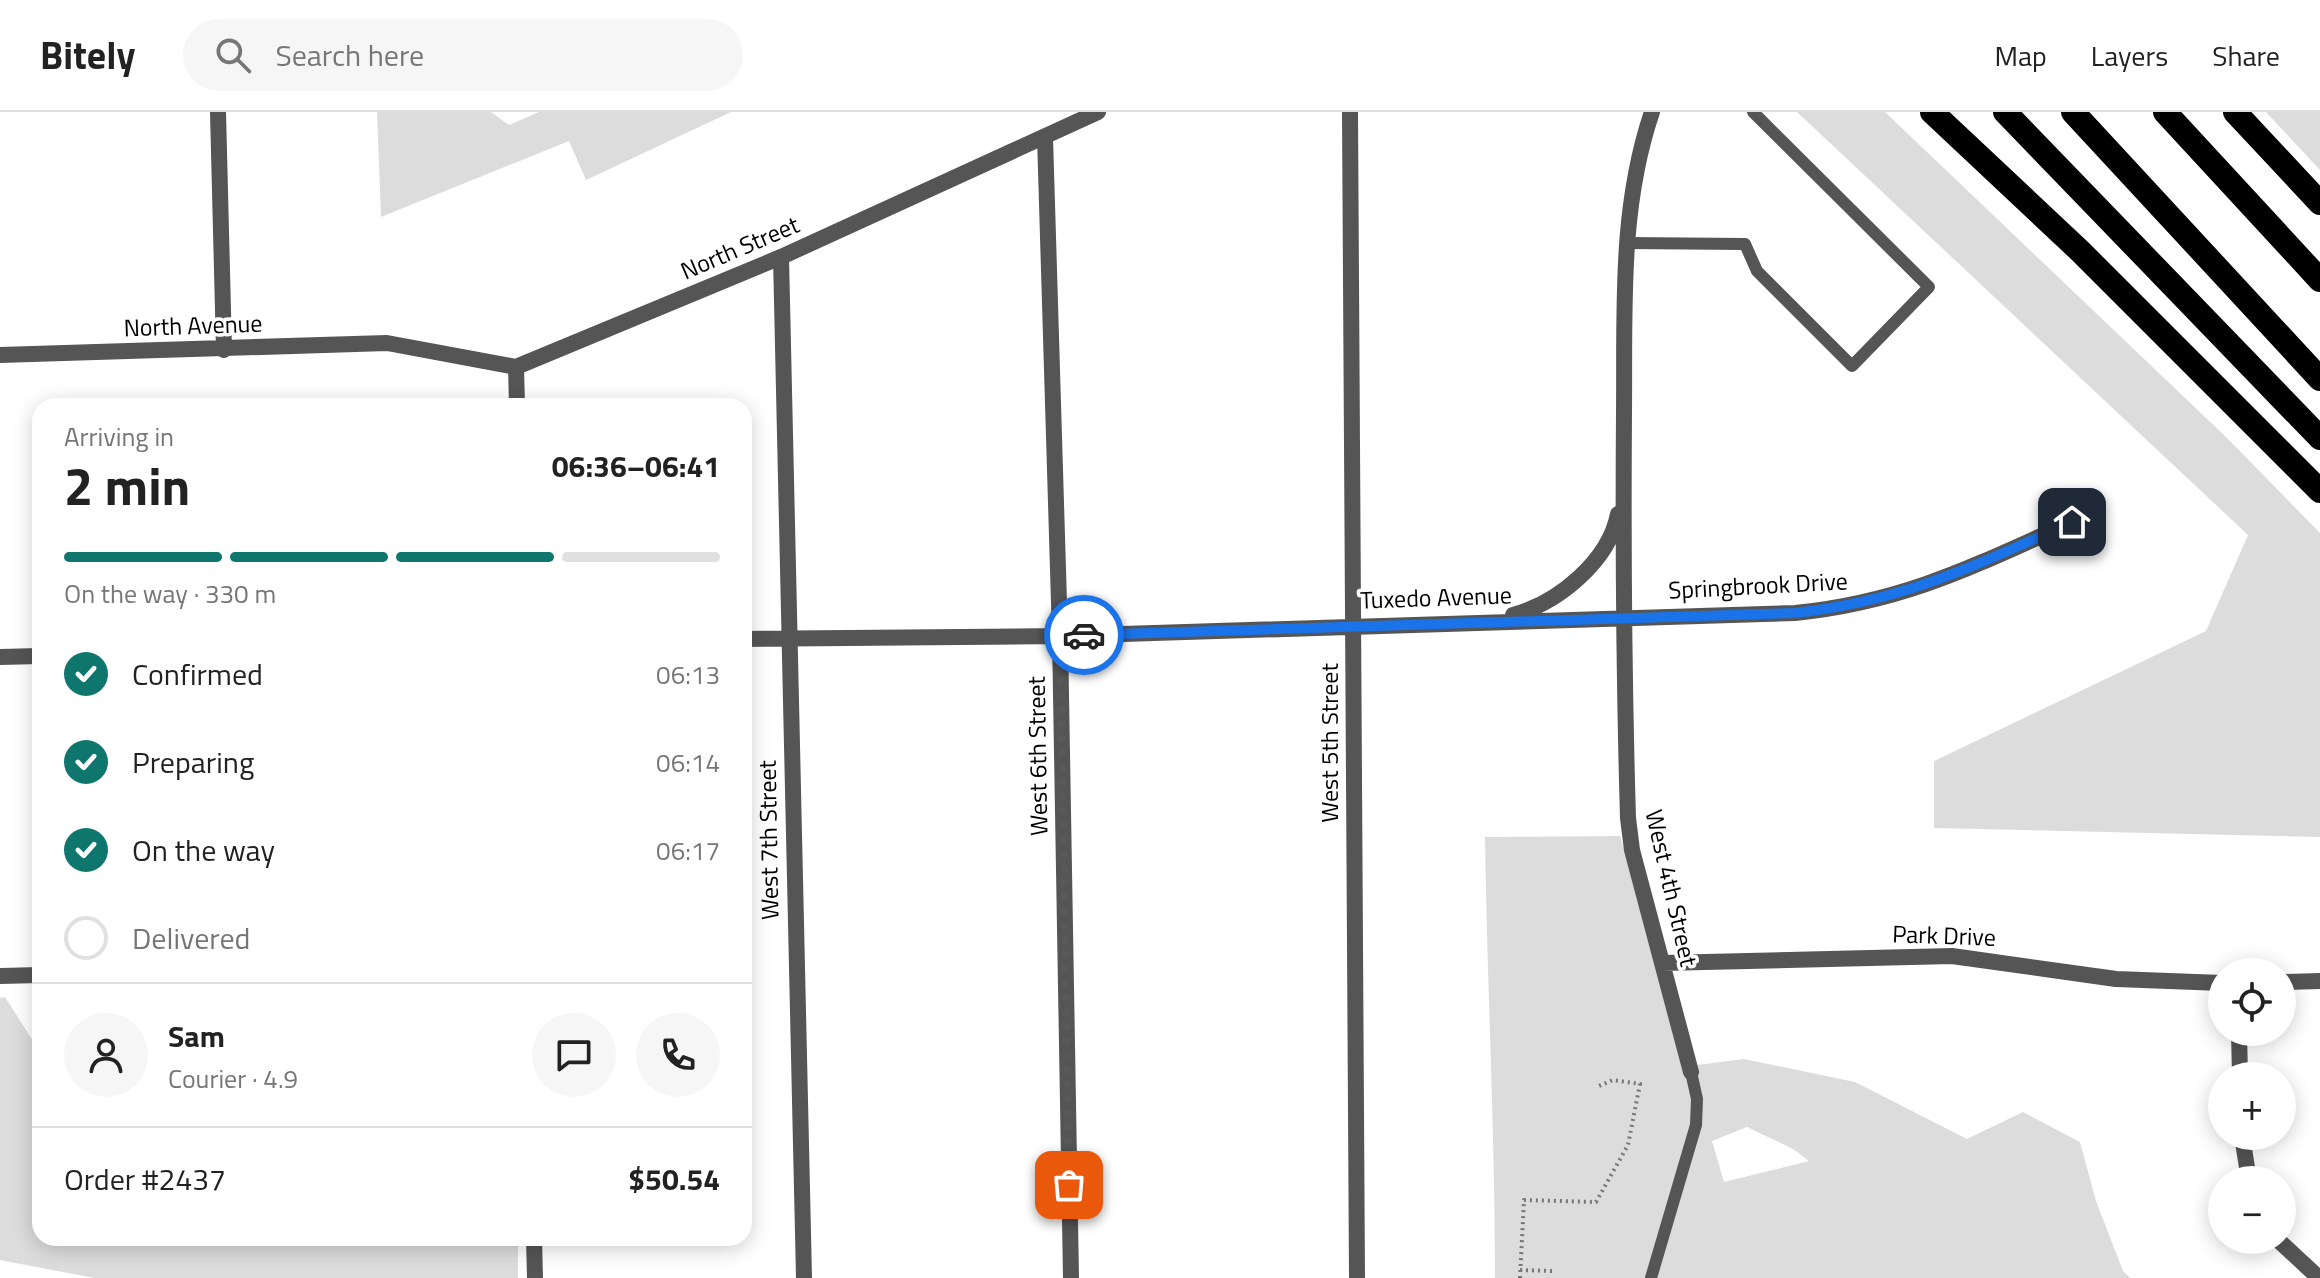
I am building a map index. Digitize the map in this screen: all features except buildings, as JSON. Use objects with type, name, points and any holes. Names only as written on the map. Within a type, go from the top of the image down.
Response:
[{"type":"highway","points":[[1932,112],[2080,251],[2320,491]]},
{"type":"highway","points":[[2005,112],[2320,438]]},
{"type":"highway","points":[[2073,112],[2320,379]]},
{"type":"highway","points":[[2165,112],[2320,280]]},
{"type":"highway","points":[[2235,112],[2320,203]]},
{"type":"street","points":[[218,112],[224,350]]},
{"type":"street","name":"North Street","points":[[516,367],[781,257],[1098,112]]},
{"type":"street","name":"West 5th Street","points":[[1350,112],[1357,1278]]},
{"type":"street","points":[[1623,616],[1626,243],[1638,162],[1652,112]]},
{"type":"street","name":"West 6th Street","points":[[1045,137],[1060,636],[1071,1278]]},
{"type":"street","name":"West 7th Street","points":[[781,257],[804,1278]]},
{"type":"street","name":"North Avenue","points":[[0,355],[387,343],[516,367]]},
{"type":"street","points":[[516,367],[517,398]]},
{"type":"street","points":[[1491,620],[1552,600],[1577,579],[1601,551],[1617,523],[1623,489]]},
{"type":"street","name":"Springbrook Drive","points":[[1623,616],[1795,613],[1846,608],[1936,583],[2072,522]]},
{"type":"street","name":"Tuxedo Avenue","points":[[752,639],[1060,636],[1623,616]]},
{"type":"street","name":"West 4th Street","points":[[1623,616],[1628,818],[1632,850],[1691,1072]]},
{"type":"street","points":[[0,657],[32,656]]},
{"type":"street","name":"Park Drive","points":[[1662,963],[1952,956],[2116,979],[2208,982]]},
{"type":"street","points":[[0,976],[32,975]]},
{"type":"street","points":[[2296,982],[2320,981]]},
{"type":"street","points":[[534,1246],[535,1278]]},
{"type":"street","points":[[2293,1254],[2319,1278]]},
{"type":"lane","points":[[1626,243],[1745,244],[1757,271],[1852,366],[1929,287],[1753,112]]},
{"type":"lane","points":[[1651,1278],[1696,1125],[1697,1099],[1691,1072]]},
{"type":"path","points":[[1520,1278],[1524,1200],[1596,1202],[1628,1145],[1640,1084],[1613,1080],[1599,1086]]},
{"type":"path","points":[[1520,1270],[1554,1271]]},
{"type":"shaded area","points":[[377,112],[491,112],[509,125],[539,112],[731,112],[586,180],[569,141],[381,217]]},
{"type":"shaded area","points":[[1797,112],[1885,112],[2226,437],[2320,533],[2320,837],[1934,828],[1934,761],[2206,631],[2248,535]]},
{"type":"shaded area","points":[[2266,112],[2320,112],[2320,170]]},
{"type":"shaded area","points":[[1620,836],[1690,1066],[1744,1059],[1855,1082],[1967,1139],[2023,1112],[2080,1142],[2096,1201],[2123,1271],[2130,1278],[1495,1278],[1485,837]],"holes":[[[1747,1127],[1793,1149],[1809,1161],[1724,1182],[1712,1141]]]},
{"type":"shaded area","points":[[5,997],[32,1039],[32,1246],[518,1246],[518,1278],[94,1278],[0,1260],[0,998]]},
{"type":"way so far","points":[[1069,1185],[1060,636],[1084,635]]},
{"type":"route","points":[[1084,635],[1795,613],[1846,608],[1936,583],[2072,522]]}]
